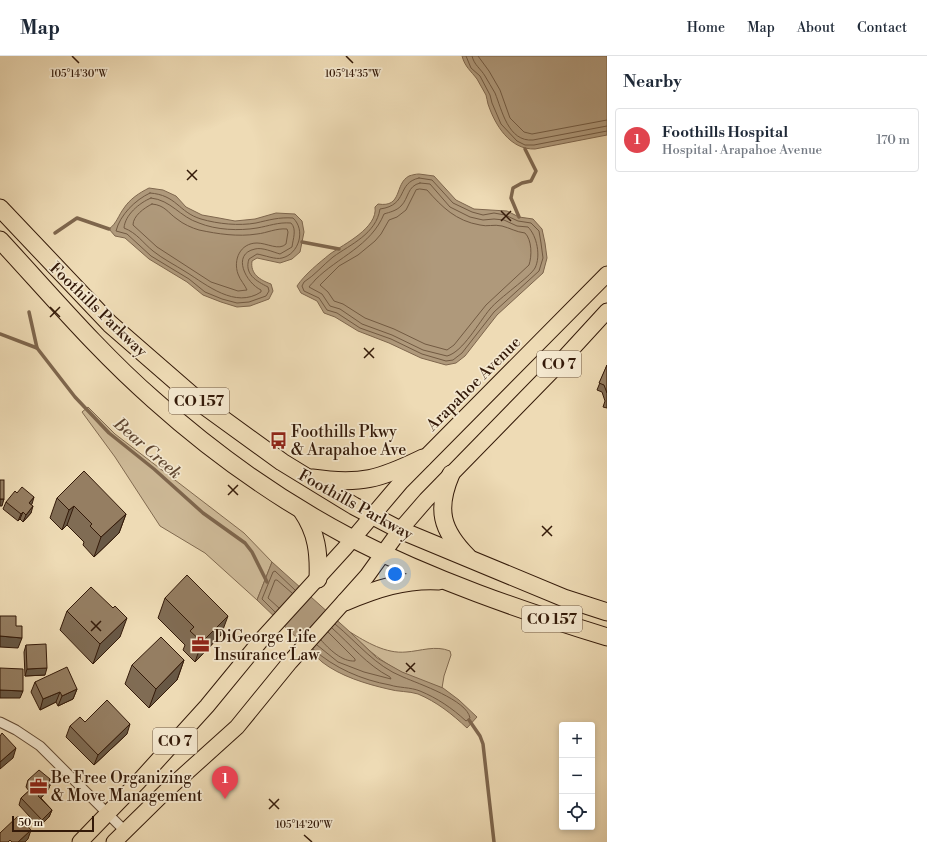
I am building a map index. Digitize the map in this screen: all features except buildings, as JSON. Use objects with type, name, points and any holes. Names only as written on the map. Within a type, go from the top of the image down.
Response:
[{"type":"highway","name":"Foothills Parkway","points":[[0,208],[94,308],[125,337],[219,417],[306,478],[400,530],[587,606],[607,612]]},
{"type":"highway","name":"Foothills Parkway","points":[[0,240],[102,350],[153,400],[222,455],[301,510],[353,538],[447,581],[511,606],[600,635]]},
{"type":"highway","points":[[306,478],[343,482],[367,480],[391,473],[423,458]]},
{"type":"highway","points":[[451,474],[443,494],[443,514],[446,528],[453,541],[471,560]]},
{"type":"highway","points":[[301,510],[310,524],[317,541],[318,579]]},
{"type":"highway","points":[[345,602],[392,585],[419,581],[447,581]]},
{"type":"main road","name":"Arapahoe Avenue","points":[[80,842],[108,814],[207,706],[277,623],[318,579],[423,458],[607,274]]},
{"type":"main road","name":"CO 7","points":[[114,842],[166,791],[232,732],[303,647],[345,602],[384,553],[400,530],[451,474],[547,377],[607,310]]},
{"type":"street","points":[[0,722],[16,730],[40,746],[125,831]]},
{"type":"shaded area","points":[[88,407],[115,434],[244,533],[272,562],[257,600],[205,553],[160,526],[115,457],[82,412]]},
{"type":"shaded area","points":[[350,632],[369,643],[391,651],[406,652],[439,648],[450,651],[451,655],[444,676],[442,688],[403,673],[392,667],[371,652]]},
{"type":"water","points":[[462,56],[607,56],[607,135],[535,149],[518,145],[511,141],[499,128],[491,112],[486,95],[477,79],[466,66]]},
{"type":"water","points":[[419,174],[434,176],[456,200],[474,209],[507,211],[519,217],[533,219],[542,229],[545,243],[547,258],[543,273],[497,315],[465,356],[456,363],[446,365],[421,358],[358,331],[335,317],[324,313],[317,301],[301,293],[297,286],[321,261],[359,235],[371,222],[375,215],[375,207],[378,204],[386,204],[395,199],[404,180],[409,176]]},
{"type":"water","points":[[149,188],[163,190],[176,196],[186,207],[202,215],[235,221],[255,219],[276,213],[295,214],[302,221],[304,232],[300,252],[292,259],[280,263],[257,258],[252,261],[254,273],[263,281],[271,284],[273,291],[269,299],[250,306],[237,307],[203,295],[187,282],[149,259],[125,238],[115,236],[109,229],[129,202],[138,194]]},
{"type":"water","points":[[272,562],[377,658],[402,672],[443,688],[459,700],[477,717],[467,728],[444,709],[418,694],[392,690],[362,682],[329,667],[322,662],[257,600]]},
{"type":"waterway","points":[[519,217],[511,198],[513,188],[522,183],[531,181],[536,171],[525,149]]},
{"type":"waterway","points":[[55,233],[77,218],[109,229]]},
{"type":"waterway","points":[[302,242],[339,249]]},
{"type":"waterway","points":[[29,312],[37,348]]},
{"type":"waterway","name":"Bear Creek","points":[[0,334],[37,348],[75,397],[109,433],[154,469],[203,513],[245,543],[252,552],[267,582]]},
{"type":"waterway","name":"Bear Creek","points":[[469,720],[480,736],[483,744],[494,842]]},
{"type":"place","name":"Foothills Pkwy & Arapahoe Ave","points":[[278,440]]},
{"type":"place","name":"DiGeorge Life Insurance Law","points":[[201,645]]},
{"type":"place","name":"Be Free Organizing & Move Management","points":[[38,786]]},
{"type":"place","name":"Foothills Hospital","points":[[225,799]]}]
